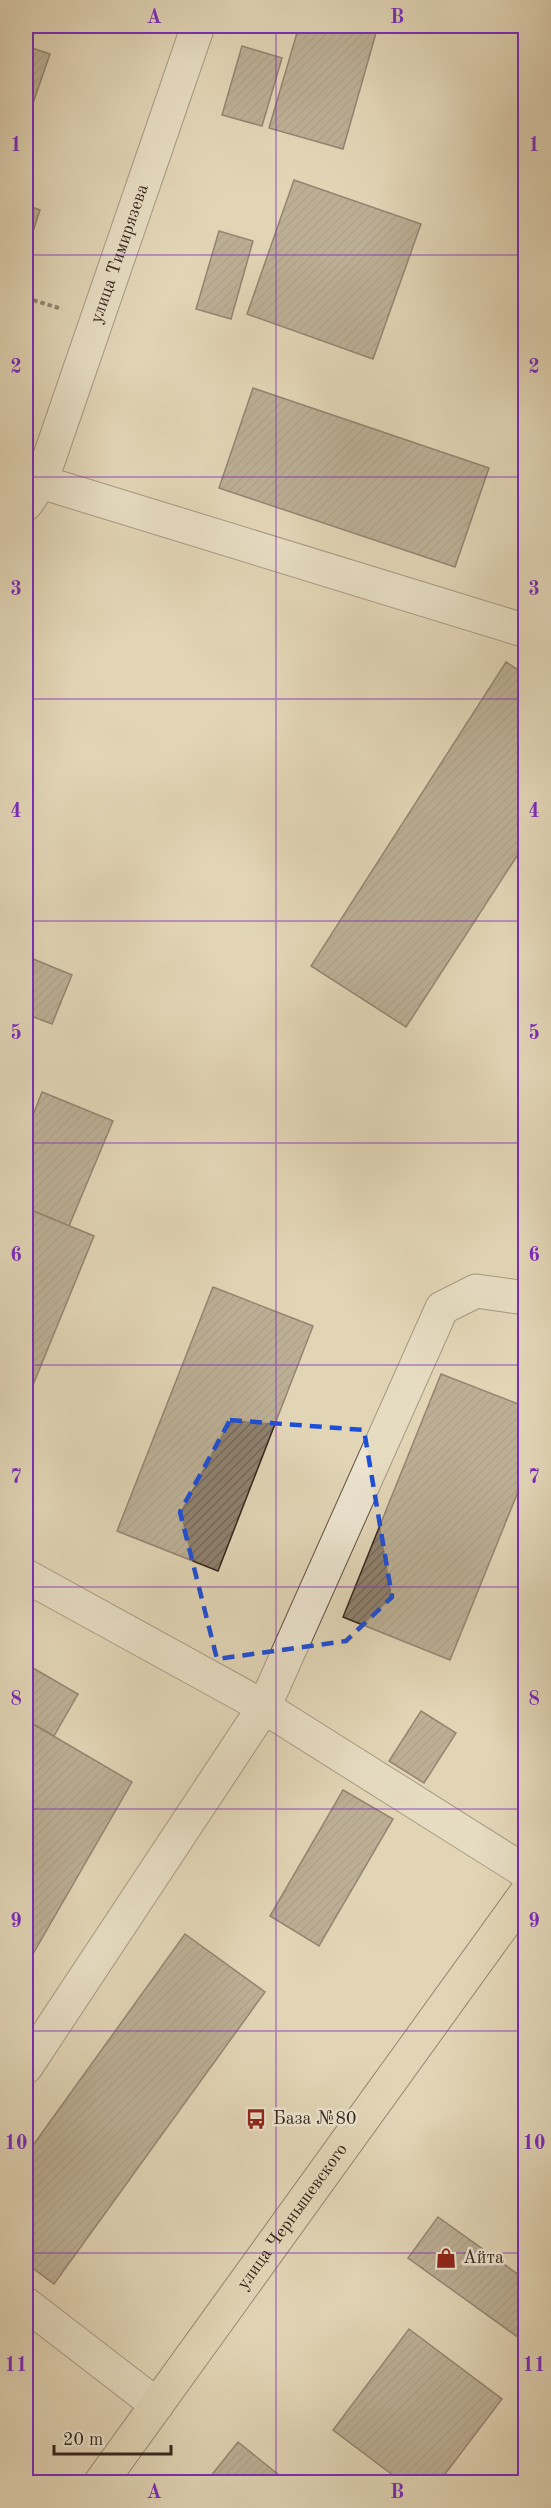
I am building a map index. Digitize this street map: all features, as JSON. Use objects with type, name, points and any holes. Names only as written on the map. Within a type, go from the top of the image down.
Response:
[{"type":"main road","name":"улица Чернышевского","points":[[101,2482],[525,1893]]},
{"type":"street","name":"улица Тимирязева","points":[[33,493],[198,26]]},
{"type":"street","points":[[33,493],[523,630]]},
{"type":"street","points":[[26,2067],[264,1707],[442,1308],[476,1291],[525,1298]]},
{"type":"street","points":[[26,1576],[264,1707],[525,1872]]},
{"type":"street","points":[[26,2304],[157,2405]]},
{"type":"highlighted area","points":[[230,1420],[364,1430],[392,1597],[346,1641],[217,1659],[180,1512]]},
{"type":"building","points":[[299,26],[378,26],[343,149],[269,128]]},
{"type":"building","points":[[26,46],[50,54],[32,106],[26,104]]},
{"type":"building","points":[[242,46],[282,58],[262,126],[222,115]]},
{"type":"building","points":[[294,180],[421,224],[373,359],[247,314]]},
{"type":"building","points":[[26,205],[40,210],[26,253]]},
{"type":"building","points":[[219,231],[253,241],[231,319],[196,309]]},
{"type":"building","points":[[253,388],[489,468],[455,567],[219,488]]},
{"type":"building","points":[[506,662],[526,675],[526,842],[406,1027],[311,966]]},
{"type":"building","points":[[26,956],[72,975],[52,1024],[26,1014]]},
{"type":"building","points":[[42,1092],[113,1121],[69,1226],[26,1208],[26,1133]]},
{"type":"building","points":[[26,1208],[94,1236],[26,1402]]},
{"type":"building","points":[[213,1287],[313,1326],[218,1571],[117,1531]]},
{"type":"building","points":[[441,1374],[526,1407],[526,1472],[450,1660],[343,1617]]},
{"type":"building","points":[[26,1664],[78,1694],[54,1736],[26,1720]]},
{"type":"building","points":[[421,1711],[456,1733],[424,1783],[389,1761]]},
{"type":"building","points":[[26,1720],[132,1782],[26,1966]]},
{"type":"building","points":[[343,1790],[393,1819],[319,1946],[270,1916]]},
{"type":"building","points":[[185,1934],[265,1992],[54,2284],[26,2263],[26,2155]]},
{"type":"building","points":[[438,2217],[526,2280],[526,2343],[408,2258]]},
{"type":"building","points":[[409,2329],[502,2399],[439,2482],[402,2482],[333,2430]]},
{"type":"building","points":[[238,2442],[279,2475],[273,2482],[206,2482]]},
{"type":"place","name":"База №80","points":[[256,2119]]},
{"type":"place","name":"Айта","points":[[446,2258]]}]
